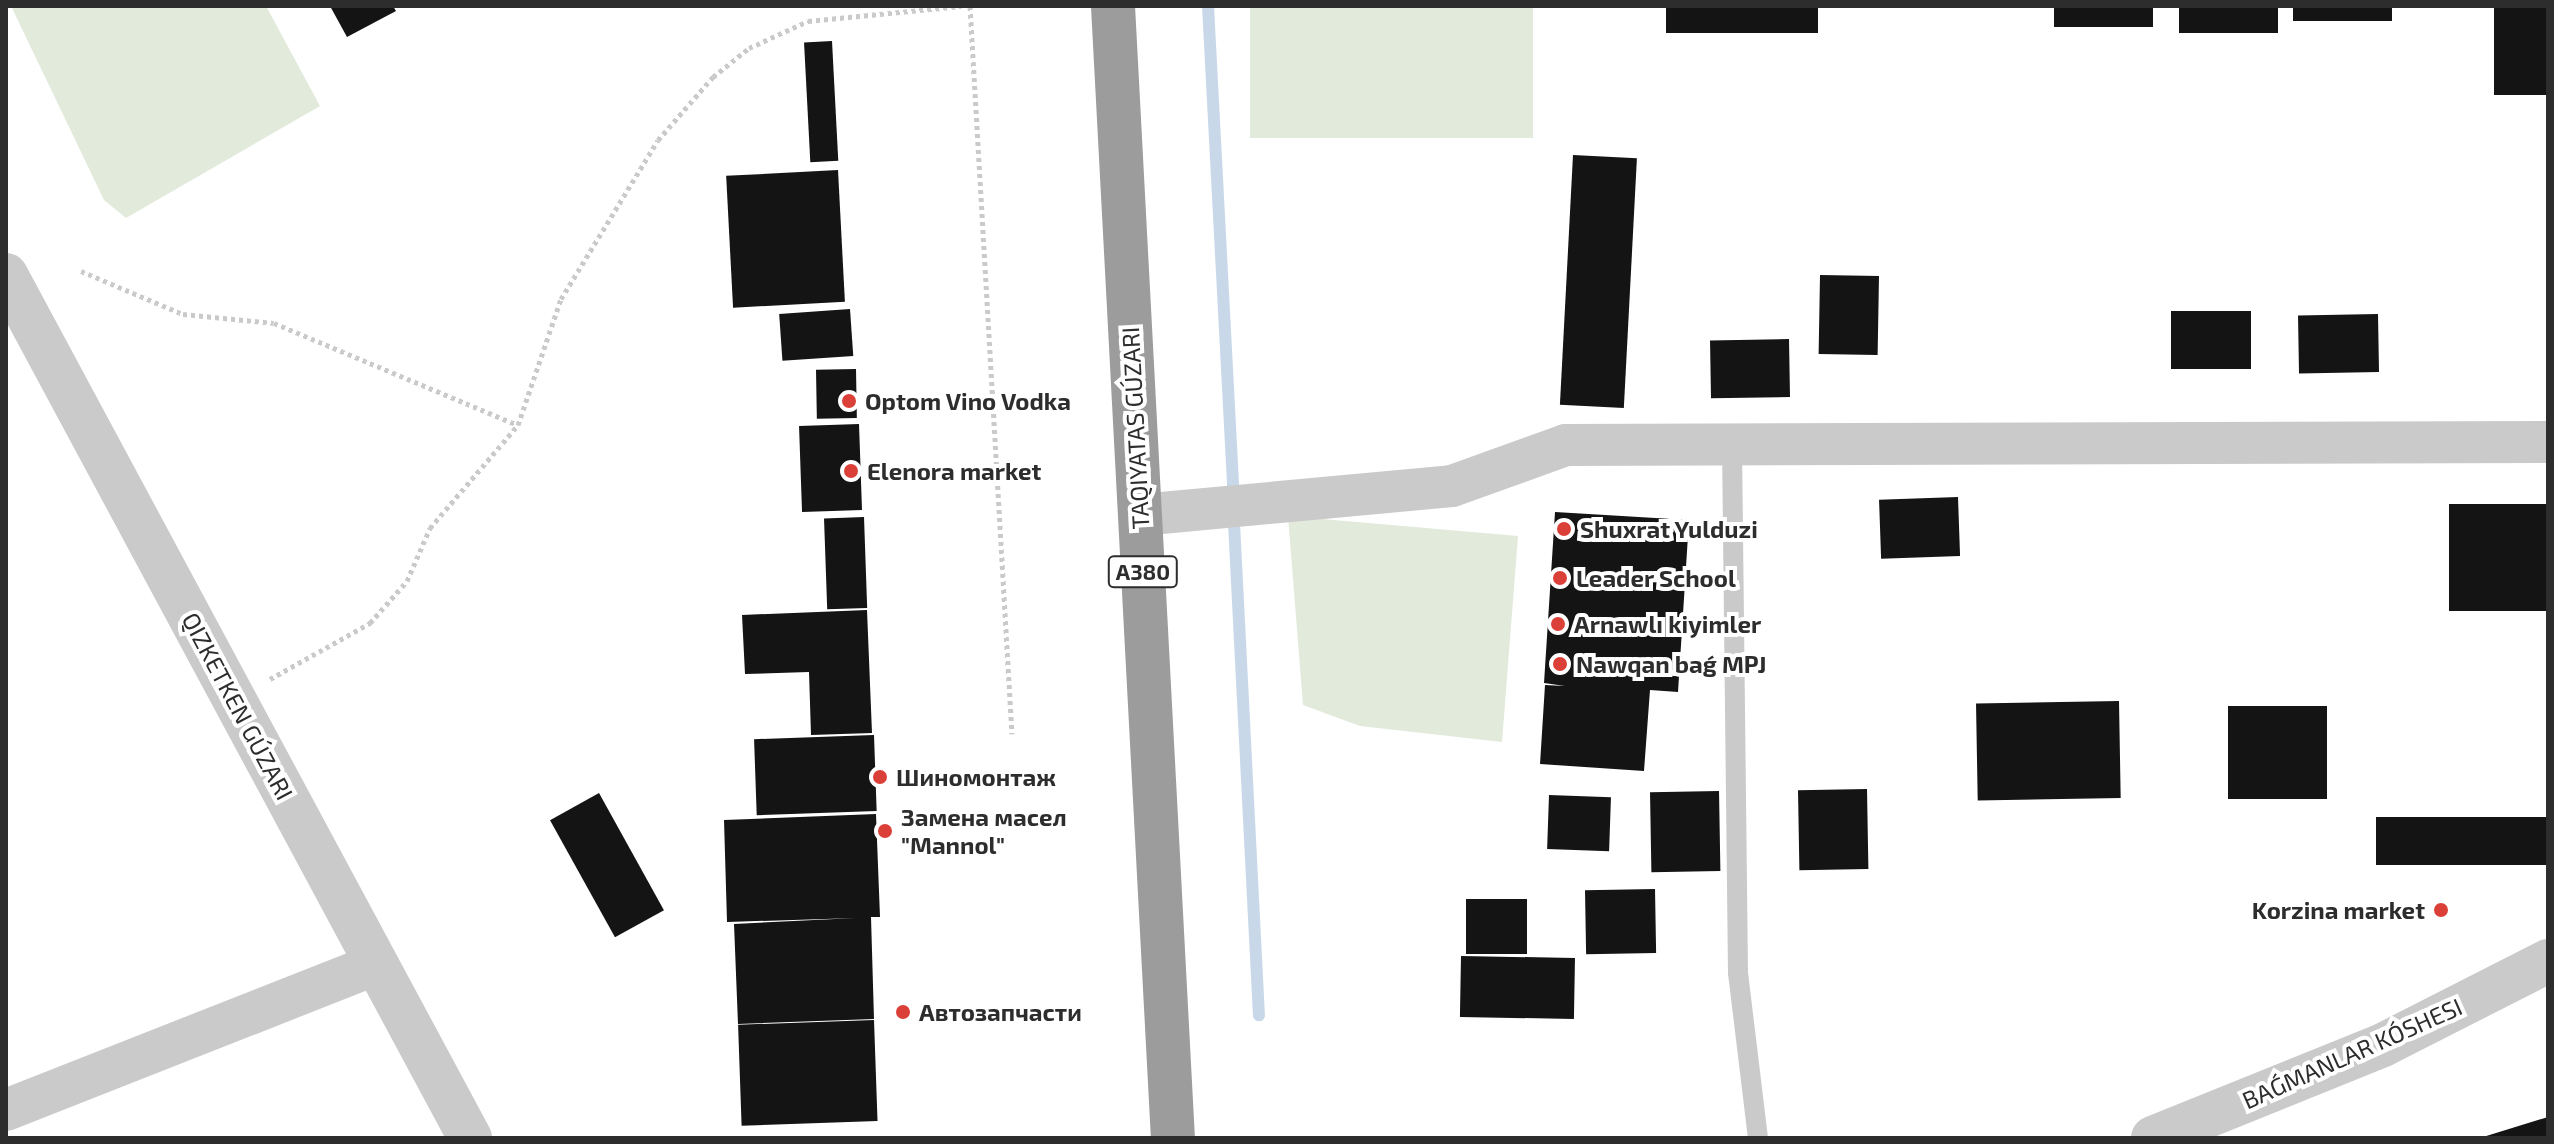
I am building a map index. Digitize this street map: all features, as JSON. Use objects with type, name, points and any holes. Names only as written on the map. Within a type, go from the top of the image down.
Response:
[{"type":"highway","name":"A380","points":[[1113,6],[1173,1138]]},
{"type":"street","points":[[6,275],[470,1138]]},
{"type":"street","points":[[1140,515],[1452,486],[1566,445],[2548,442]]},
{"type":"street","name":"BAǴMANLAR KÓSHESI","points":[[2153,1138],[2383,1045],[2548,961]]},
{"type":"street","points":[[6,1110],[377,964]]},
{"type":"lane","points":[[1732,445],[1738,973],[1758,1138]]},
{"type":"path","points":[[234,699],[370,623],[407,581],[430,528],[518,425],[561,299],[658,140],[713,77],[749,48],[808,21],[961,6]]},
{"type":"path","points":[[970,6],[1012,734]]},
{"type":"path","points":[[81,271],[183,314],[274,323],[518,425]]},
{"type":"green space","points":[[11,6],[266,6],[320,106],[126,218],[104,200]]},
{"type":"green space","points":[[1250,6],[1533,6],[1533,138],[1250,138]]},
{"type":"green space","points":[[1288,516],[1518,536],[1502,742],[1360,726],[1303,705]]},
{"type":"building","points":[[330,6],[393,6],[396,11],[347,37]]},
{"type":"building","points":[[1666,6],[1818,6],[1818,33],[1666,33]]},
{"type":"building","points":[[2054,6],[2153,6],[2153,27],[2054,27]]},
{"type":"building","points":[[2179,6],[2278,6],[2278,33],[2179,33]]},
{"type":"building","points":[[2293,6],[2392,6],[2392,21],[2293,21]]},
{"type":"building","points":[[2494,6],[2548,6],[2548,95],[2494,95]]},
{"type":"building","points":[[832,41],[838,161],[810,162],[804,42]]},
{"type":"building","points":[[1573,155],[1637,158],[1624,408],[1560,405]]},
{"type":"building","points":[[838,170],[845,302],[733,308],[726,176]]},
{"type":"building","points":[[1820,275],[1879,276],[1878,355],[1819,354]]},
{"type":"building","points":[[850,309],[853,356],[782,361],[779,314]]},
{"type":"building","points":[[2171,311],[2251,311],[2251,369],[2171,369]]},
{"type":"building","points":[[2378,314],[2379,372],[2299,373],[2298,315]]},
{"type":"building","points":[[1789,339],[1790,397],[1711,398],[1710,340]]},
{"type":"building","points":[[856,369],[857,418],[817,419],[816,370]]},
{"type":"building","points":[[859,424],[862,510],[802,512],[799,426]]},
{"type":"building","points":[[1958,497],[1960,556],[1881,559],[1879,500]]},
{"type":"building","points":[[2449,504],[2548,504],[2548,611],[2449,611]]},
{"type":"building","points":[[1555,512],[1689,520],[1678,692],[1650,690],[1644,771],[1540,764],[1545,685],[1565,686],[1544,683]]},
{"type":"building","points":[[864,517],[867,608],[827,609],[824,518]]},
{"type":"building","points":[[867,610],[872,733],[811,735],[809,672],[745,674],[742,615]]},
{"type":"building","points":[[2119,701],[2121,798],[1978,800],[1976,703]]},
{"type":"building","points":[[2228,706],[2327,706],[2327,799],[2228,799]]},
{"type":"building","points":[[874,735],[877,811],[757,815],[754,739]]},
{"type":"building","points":[[1867,789],[1868,869],[1799,870],[1798,790]]},
{"type":"building","points":[[1719,791],[1720,871],[1651,872],[1650,792]]},
{"type":"building","points":[[599,793],[664,910],[615,937],[550,820]]},
{"type":"building","points":[[1549,795],[1611,797],[1609,851],[1547,849]]},
{"type":"building","points":[[876,814],[880,917],[871,917],[874,1019],[738,1024],[734,924],[856,918],[727,922],[724,820]]},
{"type":"building","points":[[2376,817],[2548,817],[2548,865],[2376,865]]},
{"type":"building","points":[[1655,889],[1656,953],[1586,954],[1585,890]]},
{"type":"building","points":[[1466,899],[1527,899],[1527,954],[1466,954]]},
{"type":"building","points":[[1461,956],[1575,958],[1574,1019],[1460,1017]]},
{"type":"building","points":[[874,1020],[878,1121],[742,1126],[738,1025]]},
{"type":"building","points":[[2548,1117],[2548,1138],[2483,1138],[2483,1137]]},
{"type":"waterway","points":[[1208,6],[1233,490]]},
{"type":"waterway","points":[[1234,523],[1259,1015]]},
{"type":"place","name":"Optom Vino Vodka","points":[[849,401]]},
{"type":"place","name":"Elenora market","points":[[851,471]]},
{"type":"place","name":"Shuxrat Yulduzi","points":[[1564,529]]},
{"type":"place","name":"Leader School","points":[[1560,578]]},
{"type":"place","name":"Arnawlı kiyimler","points":[[1558,624]]},
{"type":"place","name":"Nawqan baǵ MPJ","points":[[1560,664]]},
{"type":"place","name":"Шиномонтаж","points":[[880,777]]},
{"type":"place","name":"Замена масел \"Mannol\"","points":[[885,831]]},
{"type":"place","name":"Korzina market","points":[[2441,910]]},
{"type":"place","name":"Автозапчасти","points":[[903,1012]]}]
